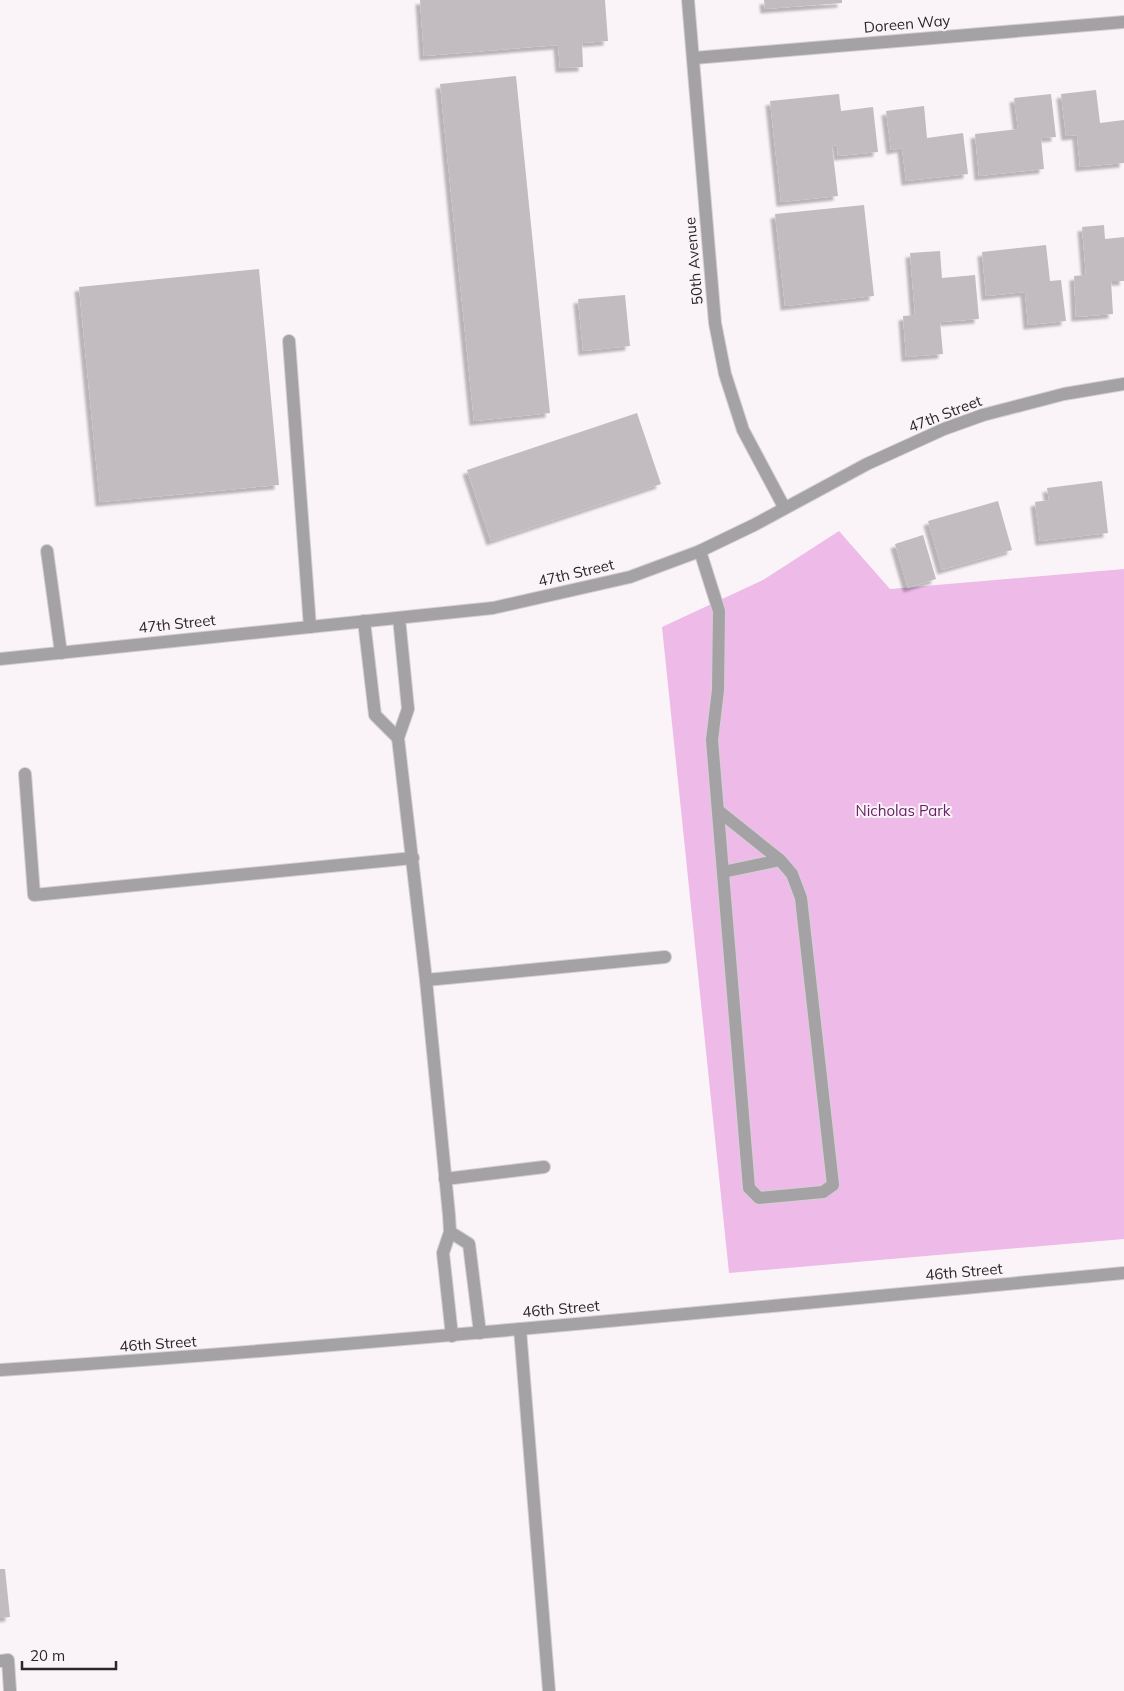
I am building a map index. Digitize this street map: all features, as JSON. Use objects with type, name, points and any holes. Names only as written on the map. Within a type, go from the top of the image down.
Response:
[{"type":"street","name":"50th Avenue","points":[[688,0],[715,323],[725,374],[743,430],[784,507]]},
{"type":"street","name":"Doreen Way","points":[[694,58],[1124,22]]},
{"type":"street","points":[[289,341],[310,626]]},
{"type":"street","name":"47th Street","points":[[0,659],[493,608],[630,577],[700,551],[754,525],[784,507],[868,464],[944,429],[983,415],[1064,394],[1124,384]]},
{"type":"street","points":[[47,551],[61,653]]},
{"type":"street","points":[[700,551],[719,611],[718,690],[712,740],[720,812],[723,872],[749,1188],[759,1198],[823,1192],[833,1185],[802,898],[792,874],[780,860],[720,812]]},
{"type":"street","points":[[399,618],[408,709],[398,738],[426,980],[450,1232],[442,1253],[452,1336]]},
{"type":"street","points":[[364,621],[375,715],[398,738]]},
{"type":"street","points":[[25,774],[34,895],[413,858]]},
{"type":"street","points":[[723,872],[780,860]]},
{"type":"street","points":[[426,980],[665,957]]},
{"type":"street","points":[[445,1179],[544,1167]]},
{"type":"street","points":[[450,1232],[469,1244],[480,1333]]},
{"type":"street","name":"46th Street","points":[[0,1370],[218,1356],[452,1336],[1124,1273]]},
{"type":"street","points":[[520,1329],[549,1691]]},
{"type":"street","points":[[0,1661],[8,1660],[10,1691]]},
{"type":"green space","name":"Nicholas Park","points":[[839,531],[890,589],[1124,569],[1124,1239],[729,1273],[662,627],[763,580]]},
{"type":"building","points":[[420,0],[605,0],[608,41],[582,43],[583,67],[560,68],[558,45],[424,56]]},
{"type":"building","points":[[764,0],[842,0],[842,3],[765,9]]},
{"type":"building","points":[[516,76],[550,413],[474,421],[440,84]]},
{"type":"building","points":[[1096,90],[1100,123],[1124,120],[1124,163],[1080,167],[1077,135],[1066,136],[1061,94]]},
{"type":"building","points":[[839,94],[841,111],[873,107],[878,152],[838,156],[837,145],[832,146],[838,196],[781,202],[770,101]]},
{"type":"building","points":[[1051,94],[1056,137],[1041,138],[1044,169],[979,176],[975,134],[1018,129],[1014,98]]},
{"type":"building","points":[[924,106],[927,138],[963,133],[968,174],[906,181],[902,148],[891,150],[886,111]]},
{"type":"building","points":[[864,205],[874,296],[785,306],[775,214]]},
{"type":"building","points":[[1104,225],[1105,239],[1124,237],[1124,281],[1111,281],[1113,314],[1076,317],[1074,276],[1086,275],[1082,227]]},
{"type":"building","points":[[1046,245],[1050,281],[1061,280],[1066,321],[1028,325],[1025,292],[986,296],[982,252]]},
{"type":"building","points":[[940,251],[942,278],[975,275],[979,319],[940,322],[943,354],[906,357],[903,316],[915,315],[910,253]]},
{"type":"building","points":[[259,269],[279,485],[100,502],[79,287]]},
{"type":"building","points":[[625,295],[630,346],[583,351],[578,299]]},
{"type":"building","points":[[637,413],[661,484],[491,541],[467,470]]},
{"type":"building","points":[[1102,481],[1108,533],[1040,541],[1035,502],[1049,500],[1047,488]]},
{"type":"building","points":[[998,501],[1012,550],[942,570],[928,521]]},
{"type":"building","points":[[923,535],[936,579],[908,588],[895,544]]},
{"type":"building","points":[[0,1569],[5,1569],[10,1617],[0,1618]]}]
